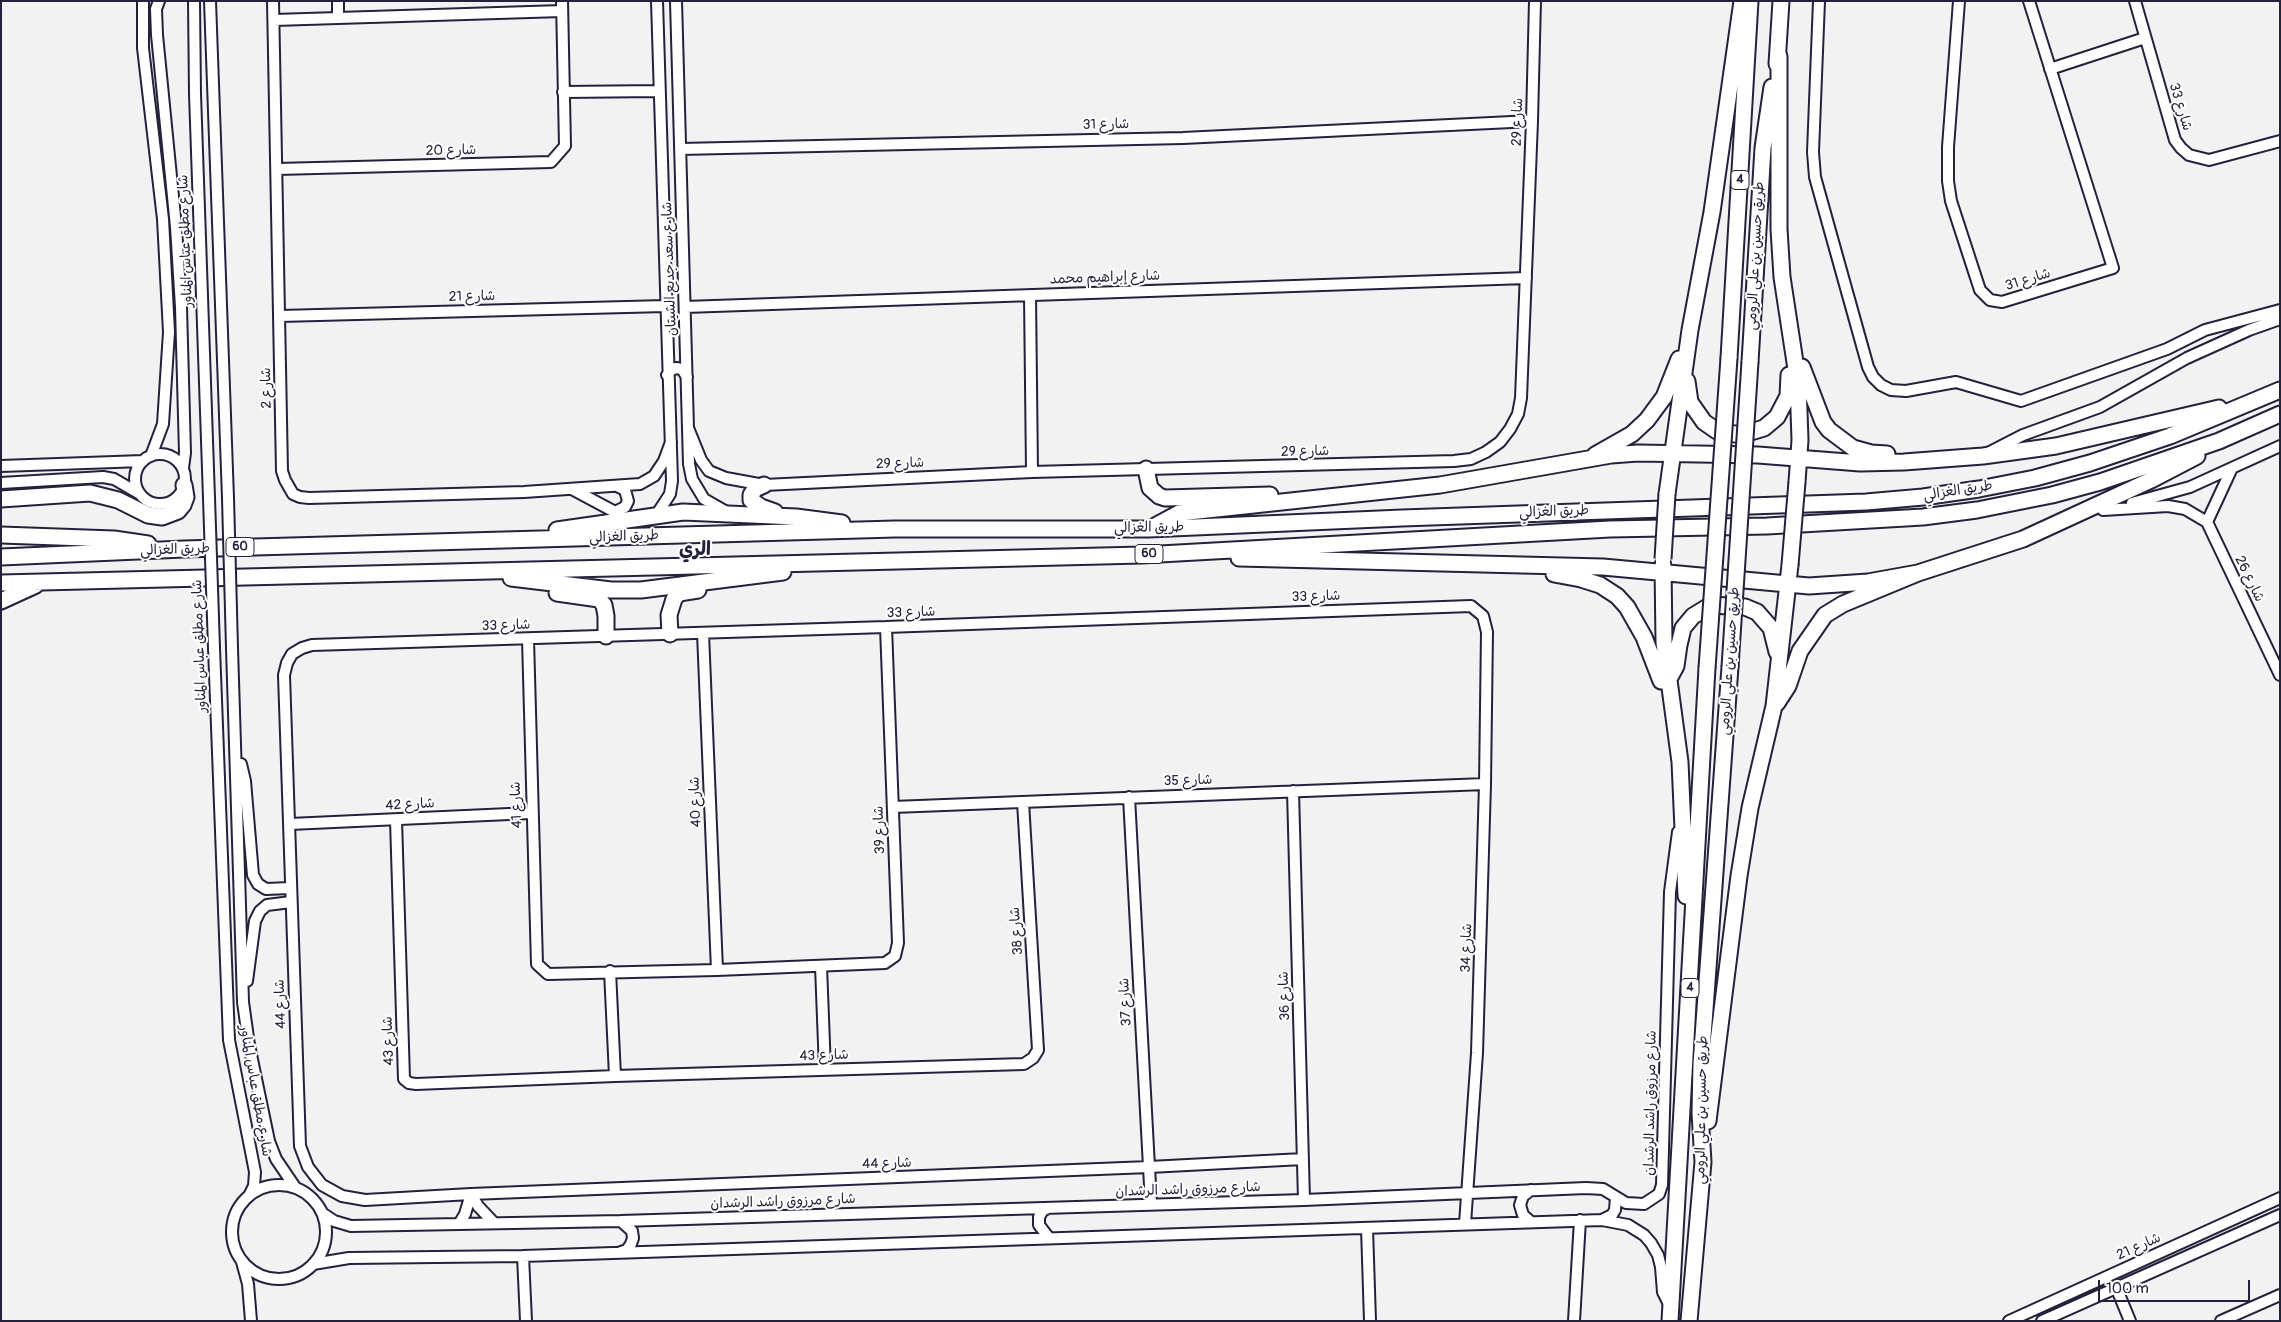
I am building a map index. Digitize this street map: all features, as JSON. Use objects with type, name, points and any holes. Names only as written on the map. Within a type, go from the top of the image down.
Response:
[{"type":"highway","points":[[1689,1000],[1683,804],[1664,643],[1663,566],[1667,494],[1672,453],[1690,330],[1712,212],[1742,1]]},
{"type":"highway","name":"طريق حسين بن علي الرومي","points":[[1670,1314],[1707,668],[1729,358],[1750,1]]},
{"type":"highway","name":"طريق حسين بن علي الرومي","points":[[1689,1320],[1703,1162],[1700,1113],[1701,1064],[1730,667],[1763,148],[1769,102],[1779,56],[1781,1]]},
{"type":"highway","points":[[1703,1162],[1739,876],[1750,808],[1774,706],[1789,585],[1799,458],[1798,382],[1782,277],[1779,229],[1779,56]]},
{"type":"highway","points":[[1690,330],[1687,386],[1694,409],[1710,427],[1725,433],[1741,435],[1764,428],[1777,418],[1785,404],[1789,388],[1790,324]]},
{"type":"highway","points":[[1790,324],[1804,374],[1823,422],[1836,437],[1853,448],[1871,453],[1947,458]]},
{"type":"highway","points":[[1589,458],[1632,434],[1653,413],[1668,389],[1690,330]]},
{"type":"highway","name":"طريق الغزالي","points":[[1,557],[184,549],[895,529],[1149,529],[1866,502],[1923,497],[2035,478],[2170,436],[2280,390]]},
{"type":"highway","points":[[1149,529],[1180,513],[1440,485],[1589,458],[1638,453],[1758,455],[1860,463],[1904,462],[1983,456],[2056,446],[2261,398]]},
{"type":"highway","name":"طريق الغزالي","points":[[1,583],[1142,554],[1610,529],[1767,526],[1923,518],[1977,510],[2076,489],[2219,441],[2280,414]]},
{"type":"highway","points":[[1774,706],[1788,686],[1800,651],[1824,615],[1843,604],[1918,573],[2023,539],[2189,461],[2219,441]]},
{"type":"highway","points":[[1146,469],[1150,488],[1159,496],[1165,498],[1258,494],[1299,499]]},
{"type":"highway","points":[[1,499],[90,493],[118,500],[148,515],[162,517],[178,512],[183,505],[186,498],[184,485]]},
{"type":"highway","points":[[764,485],[755,489],[751,495],[751,500],[755,504],[796,518]]},
{"type":"highway","points":[[479,541],[683,512],[796,518],[895,529]]},
{"type":"highway","points":[[3,535],[114,539],[184,549]]},
{"type":"highway","points":[[1142,554],[1491,566],[1663,566],[1789,585],[1840,586],[1918,573]]},
{"type":"highway","points":[[480,572],[526,580],[611,590],[631,590],[747,578],[842,563]]},
{"type":"highway","points":[[1491,566],[1581,579],[1600,586],[1617,596],[1627,607],[1644,637],[1656,665],[1674,721]]},
{"type":"highway","points":[[670,634],[668,625],[670,606],[680,593],[730,584],[747,578]]},
{"type":"highway","points":[[526,580],[544,591],[599,599],[604,606],[606,616],[606,636]]},
{"type":"highway","points":[[1,601],[43,582]]},
{"type":"highway","points":[[1669,679],[1676,666],[1680,636],[1693,616],[1711,605],[1745,607],[1762,617],[1771,628],[1776,641],[1777,655],[1770,698],[1774,706]]},
{"type":"street","points":[[140,494],[135,479],[137,470],[147,459],[163,424],[169,332],[163,224],[142,48],[143,1]]},
{"type":"street","points":[[1,483],[103,477],[114,479],[153,503],[165,504],[179,495],[184,485],[183,383],[176,223],[158,46],[156,9],[159,1]]},
{"type":"street","name":"شارع مطلق عباس المناور","points":[[210,1],[244,1002],[249,1045],[269,1141],[276,1159],[295,1187]]},
{"type":"street","name":"شارع 2","points":[[274,1],[282,472],[284,480],[293,494],[309,498],[524,492],[640,484],[654,476],[664,461],[671,442]]},
{"type":"street","points":[[338,1],[338,18]]},
{"type":"street","name":"شارع سعد جديع الشيتان","points":[[654,517],[670,494],[672,481],[667,376],[657,1]]},
{"type":"street","name":"شارع سعد جديع الشيتان","points":[[676,1],[689,464],[696,487],[704,499],[732,516]]},
{"type":"street","name":"شارع 29","points":[[688,428],[701,460],[709,471],[726,478],[764,485],[1032,472],[1454,461],[1471,459],[1486,452],[1500,442],[1510,430],[1518,414],[1521,398],[1532,121],[1534,1]]},
{"type":"street","points":[[1819,1],[1813,152],[1815,177],[1868,367],[1873,377],[1881,385],[1891,390],[1906,391],[1956,382],[2021,401],[2167,349],[2205,330],[2280,310]]},
{"type":"street","name":"شارع 31","points":[[1959,1],[1948,147],[1948,181],[1952,201],[1978,286],[1985,297],[1996,302],[2007,301],[2113,268],[2029,1]]},
{"type":"street","name":"شارع 33","points":[[2135,1],[2175,140],[2189,155],[2209,160],[2280,141]]},
{"type":"street","name":"شارع مطلق عباس المناور","points":[[193,3],[229,1040],[255,1172],[254,1186],[249,1196]]},
{"type":"street","points":[[274,20],[562,6]]},
{"type":"street","name":"شارع 20","points":[[277,169],[551,162],[564,146],[562,6]]},
{"type":"street","points":[[2050,69],[2145,38]]},
{"type":"street","points":[[142,48],[158,46]]},
{"type":"street","points":[[563,92],[659,91]]},
{"type":"street","name":"شارع 31","points":[[680,149],[1183,138],[1532,121]]},
{"type":"street","points":[[163,224],[176,223]]},
{"type":"street","name":"شارع إبراهيم محمد","points":[[685,307],[1526,278]]},
{"type":"street","points":[[1030,295],[1032,472]]},
{"type":"street","name":"شارع 21","points":[[280,316],[665,306]]},
{"type":"street","points":[[1983,456],[2023,435],[2100,407],[2187,358],[2249,330],[2280,319]]},
{"type":"street","points":[[666,330],[668,337],[674,340],[681,339],[686,330]]},
{"type":"street","points":[[667,376],[670,370],[676,368],[682,369],[687,377]]},
{"type":"street","points":[[2075,515],[2103,510],[2190,487],[2280,446]]},
{"type":"street","points":[[13,456],[20,465]]},
{"type":"street","points":[[1,466],[147,459],[169,456],[175,459],[183,468]]},
{"type":"street","points":[[2103,510],[2168,506],[2184,509],[2207,522],[2232,468]]},
{"type":"street","points":[[571,488],[615,512],[625,506],[628,501],[625,490],[617,486]]},
{"type":"street","name":"شارع 26","points":[[2207,522],[2278,664],[2280,675]]},
{"type":"street","name":"شارع 33","points":[[287,663],[292,654],[312,645],[886,627],[1462,605],[1478,610],[1486,624],[1486,672]]},
{"type":"street","name":"شارع 39","points":[[541,970],[548,974],[821,966],[885,963],[895,956],[898,943],[886,627]]},
{"type":"street","name":"شارع 40","points":[[704,633],[717,970]]},
{"type":"street","name":"شارع 41","points":[[528,639],[531,813],[537,964],[541,970]]},
{"type":"street","name":"شارع 44","points":[[287,663],[284,675],[290,824],[290,902],[300,1146],[308,1167],[322,1185],[342,1196],[365,1200],[1303,1159]]},
{"type":"street","name":"شارع 34","points":[[1465,1224],[1477,1053],[1485,784],[1486,672]]},
{"type":"street","points":[[235,741],[245,781],[253,875],[258,884],[266,889],[290,888]]},
{"type":"street","name":"شارع 35","points":[[893,807],[1485,784]]},
{"type":"street","name":"شارع 36","points":[[1293,791],[1304,1200]]},
{"type":"street","name":"شارع 37","points":[[1129,798],[1151,1204]]},
{"type":"street","name":"شارع 38","points":[[1023,802],[1038,1050],[1034,1058]]},
{"type":"street","name":"شارع مرزوق راشد الرشدان","points":[[322,1213],[334,1221],[351,1226],[621,1221],[1304,1200],[1598,1188],[1609,1192],[1626,1203],[1644,1204],[1658,1194],[1662,1185],[1670,892],[1683,804]]},
{"type":"street","name":"شارع 42","points":[[290,824],[531,813]]},
{"type":"street","name":"شارع 43","points":[[396,820],[404,1079],[410,1083],[1024,1064],[1034,1058]]},
{"type":"street","points":[[244,1002],[255,921],[260,911],[267,905],[290,902]]},
{"type":"street","points":[[821,966],[825,1070]]},
{"type":"street","points":[[610,972],[615,1076]]},
{"type":"street","points":[[241,1258],[250,1268],[262,1275],[275,1278],[289,1278],[302,1273],[320,1253],[325,1240],[326,1226],[316,1202],[306,1193],[295,1187],[271,1185],[249,1196],[236,1214],[233,1237],[248,1284],[251,1321]]},
{"type":"street","points":[[1531,1222],[1523,1215],[1520,1206],[1523,1196],[1532,1190]]},
{"type":"street","points":[[471,1194],[478,1206],[494,1223]]},
{"type":"street","points":[[459,1224],[465,1214],[471,1194]]},
{"type":"street","points":[[1602,1220],[1612,1215],[1615,1210],[1616,1197]]},
{"type":"street","name":"شارع 21","points":[[2010,1321],[2280,1198]]},
{"type":"street","points":[[1049,1238],[1039,1225],[1039,1217],[1044,1210],[1050,1208]]},
{"type":"street","name":"شارع 21","points":[[2046,1320],[2280,1215]]},
{"type":"street","points":[[1574,1321],[1580,1220]]},
{"type":"street","points":[[312,1264],[350,1258],[523,1256],[1602,1220],[1628,1225],[1644,1235],[1651,1243],[1658,1255],[1661,1267],[1662,1292],[1670,1314]]},
{"type":"street","points":[[620,1253],[627,1250],[633,1238],[628,1225],[621,1221]]},
{"type":"street","points":[[1367,1228],[1370,1321]]},
{"type":"street","points":[[523,1256],[526,1321]]},
{"type":"street","points":[[2116,1287],[2130,1321]]},
{"type":"street","points":[[2221,1321],[2280,1295]]},
{"type":"district","name":"الري","points":[[695,550]]}]
